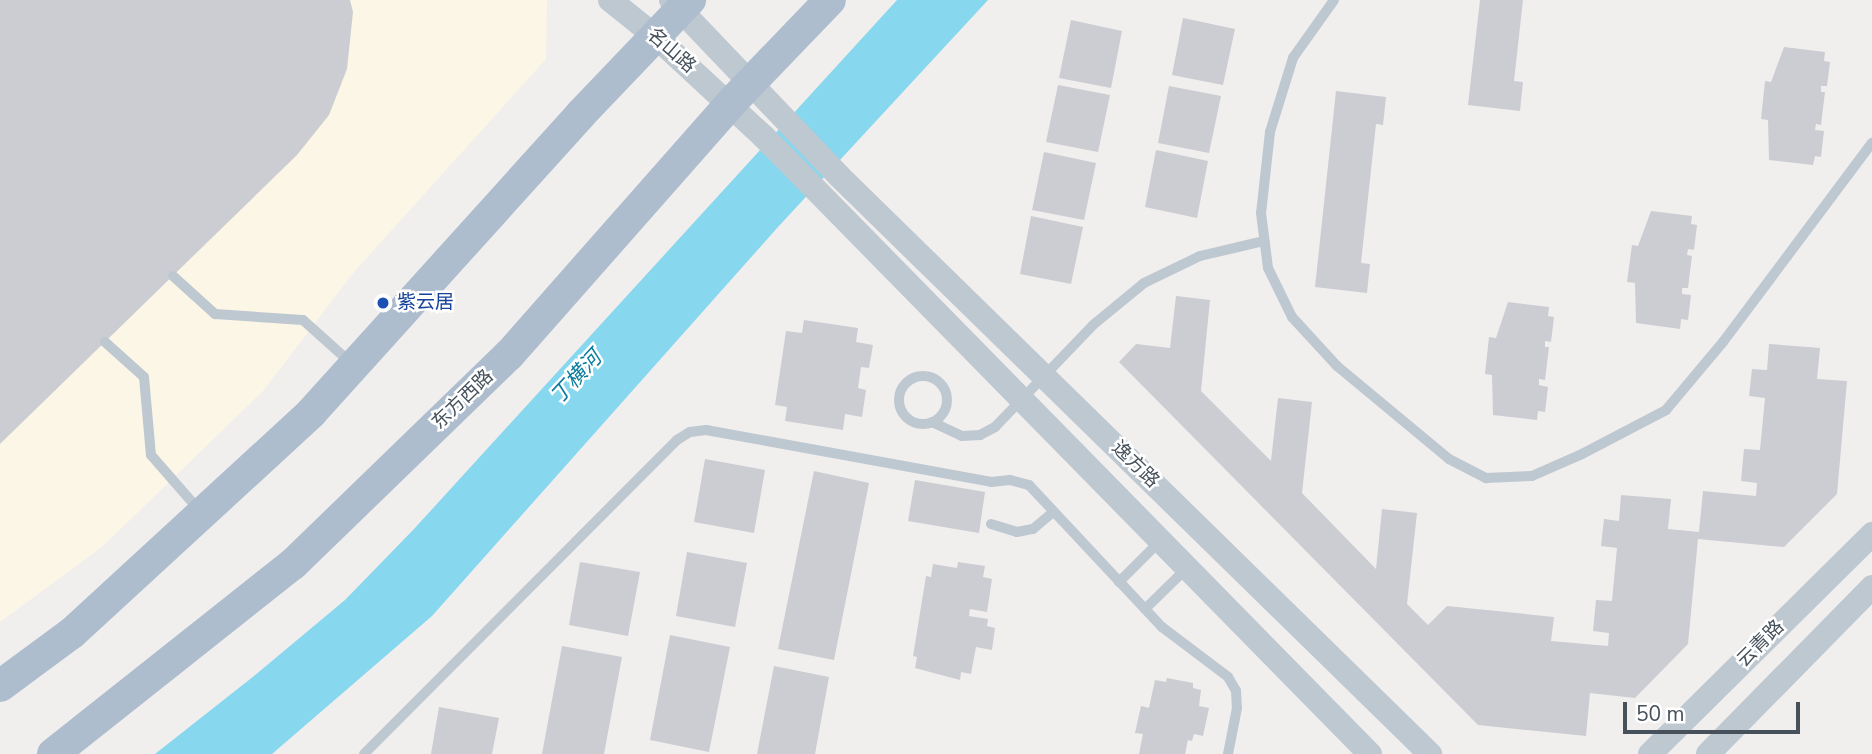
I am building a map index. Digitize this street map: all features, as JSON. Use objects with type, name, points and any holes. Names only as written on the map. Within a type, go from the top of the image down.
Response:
[{"type":"main road","name":"东方西路","points":[[52,754],[293,564],[509,355],[740,94],[830,0]]},
{"type":"main road","points":[[0,686],[72,633],[311,413],[581,114],[656,37],[680,3]]},
{"type":"street","name":"名山路","points":[[610,0],[656,37],[740,94],[777,111],[839,176]]},
{"type":"street","name":"名山路","points":[[680,3],[740,94]]},
{"type":"street","name":"逸方路","points":[[740,94],[764,137],[820,198],[1370,754]]},
{"type":"street","name":"逸方路","points":[[839,176],[1430,754]]},
{"type":"street","name":"云青路","points":[[1650,754],[1872,534]]},
{"type":"street","name":"云青路","points":[[1707,754],[1872,587]]},
{"type":"lane","points":[[1334,0],[1293,58],[1270,132],[1261,213],[1268,268],[1292,317],[1337,366],[1449,459],[1486,478],[1532,476],[1582,454],[1666,410],[1723,342],[1872,143]]},
{"type":"lane","points":[[932,422],[944,411],[947,396],[944,388],[934,378],[919,376],[906,383],[899,396],[899,404],[908,419],[915,423],[932,422],[962,436],[980,435],[995,427],[1093,325],[1144,283],[1200,256],[1264,241]]},
{"type":"lane","points":[[173,276],[215,314],[303,320],[354,365]]},
{"type":"lane","points":[[105,342],[144,377],[151,455],[202,514]]},
{"type":"lane","points":[[364,754],[677,440],[690,432],[706,430],[991,482],[1010,480],[1029,485],[1162,627],[1228,677],[1236,691],[1237,708],[1228,754]]},
{"type":"lane","points":[[991,524],[1017,532],[1025,531],[1033,529],[1053,512]]},
{"type":"lane","points":[[1119,582],[1159,542]]},
{"type":"lane","points":[[1144,608],[1186,569]]},
{"type":"shaded area","points":[[0,0],[547,0],[546,59],[354,272],[263,391],[102,547],[0,622]]},
{"type":"water","name":"丁横河","points":[[897,0],[988,0],[778,227],[432,616],[272,754],[155,754],[345,600],[414,529]]},
{"type":"building","points":[[0,0],[350,0],[353,12],[347,69],[329,115],[297,155],[0,444]]},
{"type":"building","points":[[1480,0],[1523,0],[1514,81],[1523,82],[1520,111],[1468,105]]},
{"type":"building","points":[[1183,18],[1235,29],[1223,85],[1172,75]]},
{"type":"building","points":[[1071,20],[1122,31],[1111,88],[1059,78]]},
{"type":"building","points":[[1784,47],[1825,52],[1824,61],[1830,62],[1827,86],[1821,86],[1821,92],[1825,92],[1821,125],[1816,124],[1815,130],[1824,131],[1821,157],[1815,156],[1813,165],[1769,160],[1768,120],[1761,119],[1765,81],[1771,82]]},
{"type":"building","points":[[1058,85],[1110,95],[1098,152],[1046,142]]},
{"type":"building","points":[[1169,86],[1221,96],[1209,153],[1158,143]]},
{"type":"building","points":[[1336,91],[1386,97],[1383,125],[1376,124],[1361,263],[1370,264],[1367,293],[1315,287]]},
{"type":"building","points":[[1156,150],[1208,161],[1197,218],[1145,207]]},
{"type":"building","points":[[1044,152],[1096,163],[1084,220],[1032,210]]},
{"type":"building","points":[[1651,211],[1692,216],[1691,224],[1697,225],[1694,250],[1688,249],[1687,255],[1692,256],[1688,288],[1682,288],[1682,294],[1691,295],[1688,320],[1681,319],[1680,329],[1636,323],[1635,283],[1627,282],[1632,245],[1638,246]]},
{"type":"building","points":[[1031,216],[1083,227],[1071,284],[1020,274]]},
{"type":"building","points":[[1176,296],[1210,300],[1201,391],[1271,461],[1278,398],[1312,402],[1302,493],[1376,569],[1382,509],[1417,513],[1407,604],[1428,625],[1447,606],[1554,617],[1551,641],[1608,646],[1609,633],[1593,631],[1596,600],[1612,601],[1617,548],[1601,546],[1604,519],[1619,521],[1621,495],[1671,499],[1668,529],[1699,532],[1703,491],[1756,496],[1757,483],[1741,481],[1744,449],[1760,450],[1765,398],[1749,396],[1752,369],[1767,370],[1769,344],[1820,348],[1817,379],[1847,381],[1837,494],[1784,547],[1698,539],[1688,644],[1635,698],[1590,693],[1586,736],[1478,725],[1119,362],[1136,344],[1170,348]]},
{"type":"building","points":[[1508,302],[1549,307],[1548,316],[1554,317],[1551,342],[1545,341],[1545,347],[1549,347],[1545,380],[1539,379],[1539,385],[1548,387],[1545,412],[1538,411],[1537,420],[1493,415],[1492,375],[1485,374],[1489,337],[1496,338]]},
{"type":"building","points":[[804,320],[858,328],[856,342],[873,345],[869,368],[861,367],[858,388],[866,390],[862,417],[845,414],[843,430],[785,421],[787,407],[775,405],[786,331],[802,333]]},
{"type":"building","points":[[705,459],[765,470],[754,533],[694,522]]},
{"type":"building","points":[[814,471],[869,483],[834,660],[778,649]]},
{"type":"building","points":[[915,480],[985,492],[979,533],[908,521]]},
{"type":"building","points":[[687,552],[747,563],[735,627],[676,616]]},
{"type":"building","points":[[580,562],[640,572],[628,636],[569,625]]},
{"type":"building","points":[[958,562],[985,566],[983,577],[992,579],[987,612],[970,609],[969,616],[988,619],[987,626],[995,628],[992,650],[976,647],[971,674],[961,672],[960,680],[915,668],[917,657],[913,656],[926,576],[931,577],[933,564],[957,568]]},
{"type":"building","points":[[670,635],[730,647],[709,752],[650,740]]},
{"type":"building","points":[[562,646],[622,657],[604,754],[542,754]]},
{"type":"building","points":[[774,666],[829,677],[815,754],[757,754]]},
{"type":"building","points":[[1167,678],[1193,683],[1193,688],[1201,690],[1199,706],[1209,708],[1203,736],[1194,734],[1192,741],[1188,740],[1185,754],[1139,754],[1143,734],[1135,733],[1141,706],[1149,708],[1155,680],[1166,682]]},
{"type":"building","points":[[439,707],[499,718],[492,754],[431,754]]},
{"type":"place","name":"紫云居","points":[[383,303]]}]
